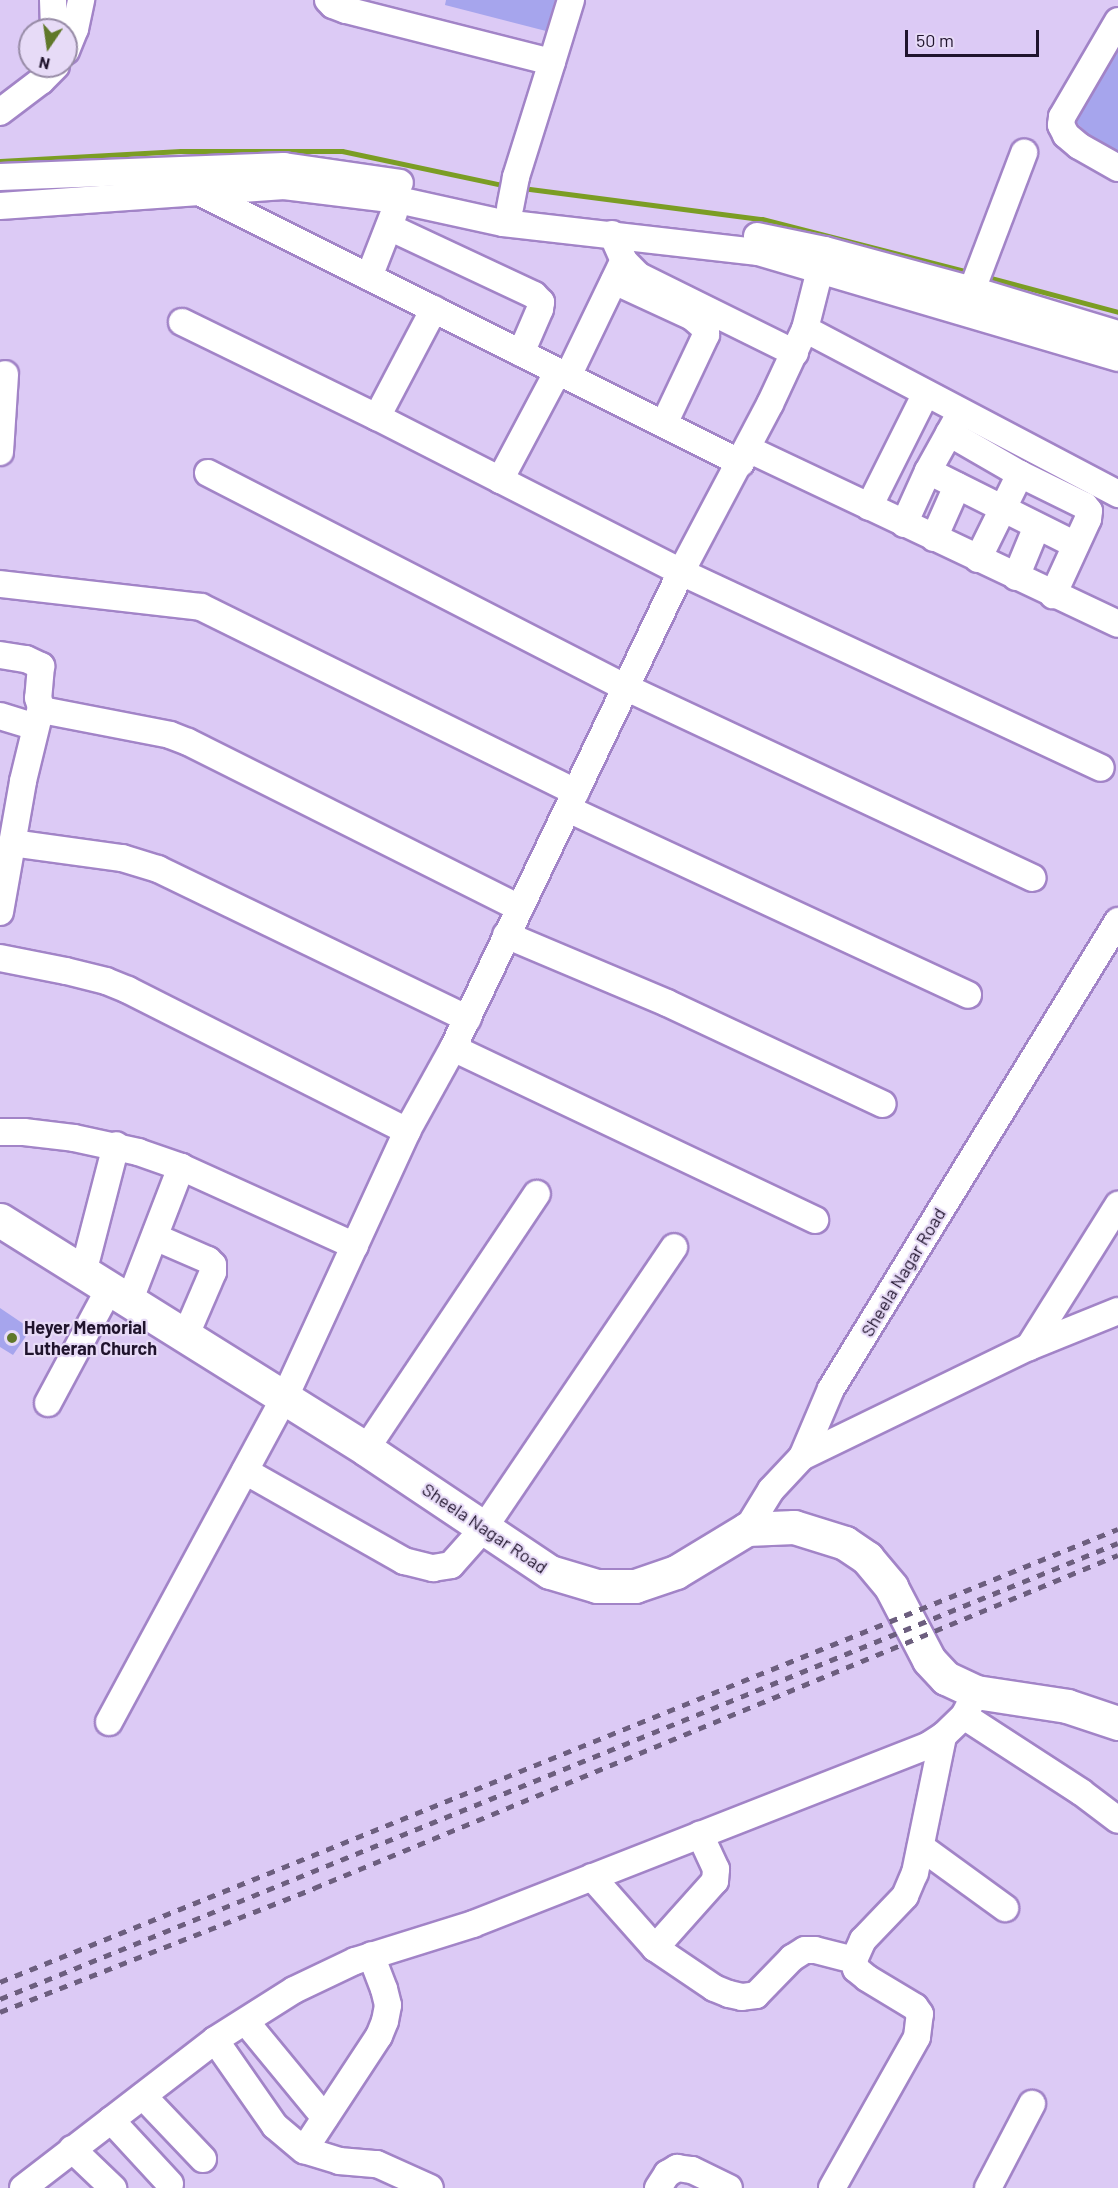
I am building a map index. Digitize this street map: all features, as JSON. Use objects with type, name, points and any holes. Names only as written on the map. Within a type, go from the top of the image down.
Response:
[{"type":"main road","name":"Sheela Nagar Road","points":[[0,1220],[366,1449],[550,1572],[597,1586],[635,1586],[676,1572],[747,1528]]},
{"type":"main road","points":[[747,1528],[794,1527],[845,1543],[867,1558],[891,1587],[929,1660],[970,1704],[1067,1706],[1118,1723]]},
{"type":"street","points":[[53,0],[54,18]]},
{"type":"street","points":[[77,18],[81,0]]},
{"type":"street","points":[[328,0],[333,5],[346,10],[552,62]]},
{"type":"street","points":[[513,191],[571,0]]},
{"type":"street","points":[[1118,21],[1062,117],[1061,125],[1066,135],[1079,146],[1118,168]]},
{"type":"street","points":[[0,112],[40,78]]},
{"type":"street","points":[[977,279],[1024,153]]},
{"type":"street","points":[[0,177],[284,166],[395,182],[513,191],[764,236],[822,260],[1118,358]]},
{"type":"street","points":[[0,206],[284,186],[398,200],[503,223],[612,234],[977,279],[1118,334]]},
{"type":"street","points":[[198,191],[664,424],[869,507],[1118,624]]},
{"type":"street","points":[[369,277],[398,200]]},
{"type":"street","points":[[389,227],[534,296],[541,302],[521,353]]},
{"type":"street","points":[[500,480],[563,374],[619,271],[612,234]]},
{"type":"street","points":[[109,1722],[284,1399],[407,1131],[468,1019],[506,935],[681,572],[744,456],[795,353],[805,329],[822,260]]},
{"type":"street","points":[[619,271],[639,276],[795,353]]},
{"type":"street","points":[[619,271],[692,317],[706,329],[706,335],[664,424]]},
{"type":"street","points":[[378,417],[434,309]]},
{"type":"street","points":[[182,322],[378,417],[681,572],[1101,768]]},
{"type":"street","points":[[805,329],[962,410],[1118,495]]},
{"type":"street","points":[[0,452],[5,374]]},
{"type":"street","points":[[869,507],[926,393]]},
{"type":"street","points":[[904,524],[928,471],[962,410]]},
{"type":"street","points":[[949,433],[1020,474],[1085,506],[1089,511],[1053,595]]},
{"type":"street","points":[[928,471],[1076,545]]},
{"type":"street","points":[[208,473],[625,687],[1032,878]]},
{"type":"street","points":[[978,559],[1020,474]]},
{"type":"street","points":[[934,538],[957,486]]},
{"type":"street","points":[[1016,577],[1037,526]]},
{"type":"street","points":[[0,584],[201,608],[572,801],[968,995]]},
{"type":"street","points":[[0,655],[26,658],[40,666],[38,717],[9,808],[12,843],[1,902]]},
{"type":"street","points":[[0,716],[38,717],[47,711],[170,735],[520,908]]},
{"type":"street","points":[[12,843],[122,858],[158,869],[468,1019]]},
{"type":"street","name":"Sheela Nagar Road","points":[[747,1528],[771,1490],[802,1457],[831,1389],[1118,921]]},
{"type":"street","points":[[506,935],[667,1003],[883,1104]]},
{"type":"street","points":[[0,958],[106,981],[128,990],[407,1131]]},
{"type":"street","points":[[453,1048],[815,1220]]},
{"type":"street","points":[[0,1132],[41,1134],[116,1146],[181,1167],[355,1246]]},
{"type":"street","points":[[107,1288],[116,1146]]},
{"type":"street","points":[[48,1403],[107,1288],[155,1237],[181,1167]]},
{"type":"street","points":[[366,1449],[537,1194]]},
{"type":"street","points":[[1029,1347],[1118,1205]]},
{"type":"street","points":[[155,1237],[208,1260],[213,1265],[213,1272],[185,1337]]},
{"type":"street","points":[[245,1471],[383,1551],[414,1565],[433,1568],[451,1565],[484,1528],[674,1247]]},
{"type":"street","points":[[802,1457],[1029,1347],[1118,1311]]},
{"type":"street","points":[[37,2184],[72,2150],[215,2040],[294,1990],[372,1955],[450,1933],[929,1745],[943,1736],[970,1704],[1118,1820]]},
{"type":"street","points":[[832,2188],[917,2037],[920,2026],[920,2014],[915,2007],[867,1978],[856,1969],[854,1960],[862,1940],[905,1896],[915,1873],[943,1736]]},
{"type":"street","points":[[655,1948],[715,1881],[716,1869],[700,1835]]},
{"type":"street","points":[[921,1847],[1005,1908]]},
{"type":"street","points":[[592,1877],[655,1948],[714,1988],[742,1997],[756,1995],[792,1958],[805,1950],[815,1950],[854,1960]]},
{"type":"street","points":[[304,2150],[379,2036],[385,2021],[386,1997],[372,1955]]},
{"type":"street","points":[[246,2022],[325,2118]]},
{"type":"street","points":[[215,2040],[275,2126],[304,2150],[339,2161],[377,2164],[430,2188]]},
{"type":"street","points":[[143,2096],[203,2159]]},
{"type":"street","points":[[988,2188],[1032,2104]]},
{"type":"street","points":[[111,2120],[170,2184]]},
{"type":"street","points":[[72,2150],[113,2188]]},
{"type":"street","points":[[658,2188],[667,2174],[677,2168],[692,2170],[729,2188]]},
{"type":"building","points":[[446,0],[555,0],[546,31],[445,5]]},
{"type":"building","points":[[1118,51],[1118,151],[1088,134],[1076,122]]},
{"type":"building","name":"Heyer Memorial Lutheran Church","points":[[0,1308],[31,1329],[13,1355],[0,1347]]},
{"type":"waterway","points":[[0,161],[181,151],[342,151],[506,186]]},
{"type":"waterway","points":[[522,188],[762,219],[972,273]]},
{"type":"waterway","points":[[983,276],[1118,312]]},
{"type":"railway","points":[[0,1982],[1118,1529]]},
{"type":"railway","points":[[0,1999],[1118,1543]]},
{"type":"railway","points":[[0,2012],[314,1888],[1118,1555]]},
{"type":"place","name":"Heyer Memorial Lutheran Church","points":[[12,1338]]}]
